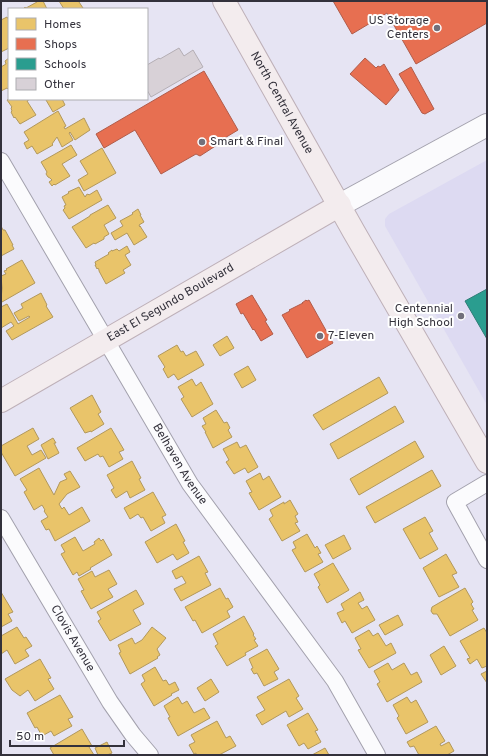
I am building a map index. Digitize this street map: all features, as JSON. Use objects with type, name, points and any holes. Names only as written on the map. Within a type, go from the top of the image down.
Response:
[{"type":"main road","name":"North Central Avenue","points":[[224,1],[279,100],[487,462]]},
{"type":"main road","points":[[340,205],[487,126]]},
{"type":"main road","name":"East El Segundo Boulevard","points":[[1,401],[340,205]]},
{"type":"street","name":"Belhaven Avenue","points":[[1,161],[190,484],[336,680],[377,755]]},
{"type":"street","points":[[487,483],[455,502],[487,560]]},
{"type":"street","name":"Clovis Avenue","points":[[1,518],[110,702],[133,735],[150,755]]},
{"type":"shaded area","name":"Centennial High School","points":[[487,160],[487,405],[385,226],[385,219],[389,214]]},
{"type":"building: Homes","points":[[36,1],[43,1],[46,8],[26,8],[37,2]]},
{"type":"building: Homes","points":[[59,1],[79,1],[83,8],[63,8]]},
{"type":"building: Homes","points":[[7,17],[8,18],[8,48],[1,52],[1,20]]},
{"type":"building: Homes","points":[[8,59],[8,89],[7,88],[1,91],[1,67],[6,64],[5,61]]},
{"type":"building: Homes","points":[[7,100],[28,100],[27,101],[36,115],[20,124],[15,117],[14,118],[11,112],[12,107]]},
{"type":"building: Homes","points":[[46,100],[62,100],[65,105],[53,112]]},
{"type":"building: Homes","points":[[58,111],[66,126],[64,127],[65,129],[84,118],[90,130],[75,140],[70,132],[69,133],[73,140],[62,147],[57,137],[52,144],[53,145],[37,154],[32,146],[27,149],[24,143],[29,140],[24,132]]},
{"type":"building: Homes","points":[[71,145],[77,155],[62,164],[70,176],[52,186],[49,182],[52,180],[46,174],[47,172],[41,162]]},
{"type":"building: Homes","points":[[102,148],[116,173],[84,191],[78,180],[88,174],[80,161]]},
{"type":"building: Homes","points":[[79,187],[85,197],[86,195],[89,195],[97,190],[102,200],[69,219],[63,210],[65,208],[64,206],[66,205],[62,197],[69,193],[68,192]]},
{"type":"building: Homes","points":[[108,205],[116,218],[104,225],[109,234],[104,237],[104,239],[86,248],[72,227]]},
{"type":"building: Homes","points":[[138,209],[144,222],[139,225],[147,237],[134,245],[127,233],[115,240],[111,233],[123,226],[120,221],[133,214],[132,213]]},
{"type":"building: Homes","points":[[1,226],[3,230],[5,230],[14,249],[1,256]]},
{"type":"building: Homes","points":[[127,246],[130,252],[125,255],[131,265],[123,270],[125,273],[106,284],[95,265],[95,262],[109,254],[108,253],[112,250],[117,249],[119,251]]},
{"type":"building: Homes","points":[[22,260],[35,283],[2,302],[1,276],[6,274],[4,271],[7,270],[6,269]]},
{"type":"building: Homes","points":[[41,293],[47,305],[46,306],[53,317],[12,340],[6,331],[14,326],[11,322],[1,328],[1,307],[7,304],[18,324],[30,317],[29,316],[19,321],[14,313],[23,308],[21,304]]},
{"type":"building: Homes","points":[[227,336],[234,348],[220,356],[213,345]]},
{"type":"building: Homes","points":[[177,345],[181,352],[183,351],[186,356],[196,351],[204,365],[178,380],[174,374],[168,378],[163,369],[165,367],[158,356]]},
{"type":"building: Homes","points":[[248,366],[256,380],[242,388],[234,374]]},
{"type":"building: Homes","points":[[379,377],[388,393],[323,430],[313,415]]},
{"type":"building: Homes","points":[[192,379],[196,386],[201,382],[213,404],[192,417],[181,399],[184,397],[178,387]]},
{"type":"building: Homes","points":[[92,395],[101,412],[98,414],[104,424],[91,432],[85,433],[70,408]]},
{"type":"building: Homes","points":[[395,406],[404,422],[338,459],[330,444]]},
{"type":"building: Homes","points":[[216,410],[224,423],[227,422],[230,428],[228,430],[232,437],[213,448],[202,426],[206,424],[203,418]]},
{"type":"building: Homes","points":[[33,428],[39,439],[27,446],[32,455],[41,450],[46,458],[15,476],[1,452],[1,446]]},
{"type":"building: Homes","points":[[111,428],[124,450],[119,452],[123,459],[109,467],[103,456],[100,457],[98,454],[85,461],[77,448]]},
{"type":"building: Homes","points":[[53,438],[59,453],[48,459],[41,445]]},
{"type":"building: Homes","points":[[415,441],[424,457],[359,495],[350,479]]},
{"type":"building: Homes","points":[[237,442],[240,448],[246,445],[258,467],[248,473],[245,468],[234,474],[226,462],[229,460],[223,449]]},
{"type":"building: Homes","points":[[132,461],[141,478],[139,479],[145,490],[130,498],[127,491],[116,498],[111,490],[114,488],[107,475]]},
{"type":"building: Homes","points":[[39,468],[54,495],[60,482],[67,479],[64,474],[70,471],[80,487],[67,494],[59,504],[62,509],[64,507],[69,515],[82,507],[90,521],[55,541],[49,529],[46,530],[41,521],[48,517],[44,511],[45,510],[42,505],[34,510],[24,492],[27,490],[20,479]]},
{"type":"building: Homes","points":[[432,470],[441,486],[375,523],[366,507]]},
{"type":"building: Homes","points":[[260,473],[263,480],[269,476],[281,497],[259,510],[249,493],[252,492],[246,481]]},
{"type":"building: Homes","points":[[153,492],[166,515],[162,517],[165,523],[151,531],[143,517],[141,518],[138,514],[130,519],[124,508]]},
{"type":"building: Homes","points":[[290,500],[298,514],[295,516],[298,522],[295,523],[300,531],[282,541],[269,519],[273,516],[270,510]]},
{"type":"building: Homes","points":[[425,517],[433,531],[429,533],[438,549],[420,559],[403,529]]},
{"type":"building: Homes","points":[[176,524],[185,541],[183,542],[189,553],[177,560],[173,554],[157,563],[145,542]]},
{"type":"building: Homes","points":[[307,534],[315,548],[317,546],[321,553],[318,554],[323,562],[305,572],[292,550],[296,548],[293,542]]},
{"type":"building: Homes","points":[[344,535],[351,549],[333,559],[325,545]]},
{"type":"building: Homes","points":[[75,537],[83,551],[95,544],[94,542],[99,538],[101,541],[103,539],[112,555],[79,576],[77,572],[73,575],[61,554],[65,552],[61,545]]},
{"type":"building: Homes","points":[[446,554],[457,573],[452,575],[459,587],[439,597],[423,568]]},
{"type":"building: Homes","points":[[199,556],[208,572],[205,573],[211,585],[181,601],[174,589],[186,583],[182,576],[176,579],[172,571]]},
{"type":"building: Homes","points":[[333,563],[349,590],[327,603],[318,587],[320,585],[314,574]]},
{"type":"building: Homes","points":[[109,570],[117,584],[108,589],[113,597],[91,609],[81,591],[84,590],[78,579],[92,571],[95,577]]},
{"type":"building: Homes","points":[[220,588],[226,599],[228,598],[233,607],[227,611],[230,617],[202,633],[195,620],[193,621],[185,607]]},
{"type":"building: Homes","points":[[465,588],[473,602],[471,604],[474,609],[472,610],[478,620],[450,636],[437,614],[433,614],[431,611],[432,607]]},
{"type":"building: Homes","points":[[136,590],[144,604],[133,610],[141,624],[110,641],[98,621],[101,619],[97,612]]},
{"type":"building: Homes","points":[[1,592],[13,612],[8,614],[12,621],[1,627]]},
{"type":"building: Homes","points":[[360,592],[364,600],[358,603],[362,609],[367,606],[375,620],[352,633],[345,621],[342,623],[337,613],[344,610],[341,604]]},
{"type":"building: Homes","points":[[398,615],[403,625],[385,635],[379,625]]},
{"type":"building: Homes","points":[[244,616],[254,634],[253,635],[256,639],[254,640],[258,646],[227,666],[215,646],[218,644],[213,634]]},
{"type":"building: Homes","points":[[17,627],[24,638],[26,637],[32,646],[25,650],[29,656],[15,664],[7,650],[1,654],[1,636]]},
{"type":"building: Homes","points":[[152,627],[166,638],[157,649],[160,655],[157,657],[158,658],[130,674],[119,653],[121,652],[118,645],[132,638],[135,644],[142,640]]},
{"type":"building: Homes","points":[[484,628],[487,633],[487,666],[482,668],[477,659],[470,664],[467,659],[470,658],[460,641]]},
{"type":"building: Homes","points":[[369,630],[373,636],[378,633],[386,646],[391,643],[396,653],[369,668],[358,650],[361,649],[355,638]]},
{"type":"building: Homes","points":[[444,646],[456,666],[441,675],[430,655]]},
{"type":"building: Homes","points":[[267,649],[279,669],[274,672],[278,679],[264,686],[257,673],[254,674],[251,669],[253,668],[249,659]]},
{"type":"building: Homes","points":[[40,659],[51,678],[48,679],[54,689],[35,701],[28,690],[20,696],[12,690],[5,679]]},
{"type":"building: Homes","points":[[388,663],[392,670],[404,663],[411,675],[417,672],[422,682],[387,702],[377,684],[380,682],[374,671]]},
{"type":"building: Homes","points":[[155,667],[163,681],[166,680],[169,685],[175,682],[179,690],[154,706],[141,684],[145,681],[142,675]]},
{"type":"building: Homes","points":[[487,671],[487,683],[481,674]]},
{"type":"building: Homes","points":[[211,679],[219,692],[205,701],[197,688]]},
{"type":"building: Homes","points":[[289,679],[299,696],[296,698],[303,709],[289,717],[286,711],[262,725],[256,715],[265,710],[257,697]]},
{"type":"building: Homes","points":[[60,695],[73,717],[68,719],[72,726],[54,736],[51,731],[42,736],[37,727],[35,728],[27,713]]},
{"type":"building: Homes","points":[[178,697],[182,704],[187,701],[194,713],[204,708],[210,718],[178,736],[168,718],[170,717],[164,706]]},
{"type":"building: Homes","points":[[407,697],[411,703],[416,700],[428,722],[406,734],[397,718],[399,716],[393,705]]},
{"type":"building: Homes","points":[[308,713],[318,730],[315,731],[321,742],[308,749],[304,743],[299,746],[287,725]]},
{"type":"building: Homes","points":[[217,721],[226,738],[230,736],[236,746],[219,755],[194,754],[189,745],[195,742],[191,735]]},
{"type":"building: Homes","points":[[436,726],[445,741],[440,744],[441,746],[449,742],[454,751],[447,755],[419,755],[414,746],[410,747],[407,742]]},
{"type":"building: Homes","points":[[82,729],[92,746],[89,747],[94,755],[54,755],[50,748]]},
{"type":"building: Homes","points":[[107,742],[112,753],[107,755],[98,755],[95,748]]},
{"type":"building: Homes","points":[[325,748],[329,755],[312,755]]},
{"type":"building: Shops","name":"US Storage Centers","points":[[333,1],[487,1],[487,23],[416,64],[387,13],[352,34]]},
{"type":"building: Shops","points":[[365,58],[376,68],[384,64],[399,90],[386,105],[350,74]]},
{"type":"building: Shops","points":[[411,67],[434,109],[425,114],[422,113],[399,74]]},
{"type":"building: Shops","points":[[204,71],[238,130],[218,142],[217,145],[200,156],[196,154],[161,174],[135,130],[104,148],[96,134]]},
{"type":"building: Shops","points":[[252,295],[267,320],[265,321],[273,334],[261,341],[243,313],[241,314],[236,304]]},
{"type":"building: Shops","points":[[306,300],[309,300],[333,343],[307,358],[282,315]]},
{"type":"building: Schools","points":[[487,289],[487,339],[465,301]]},
{"type":"building: Other","points":[[179,48],[184,56],[193,50],[203,67],[151,97],[148,92],[148,64],[159,58],[160,59]]},
{"type":"place","name":"US Storage Centers","points":[[437,28]]},
{"type":"place","name":"Smart & Final","points":[[202,142]]},
{"type":"place","name":"Centennial High School","points":[[461,316]]},
{"type":"place","name":"7-Eleven","points":[[320,336]]}]
